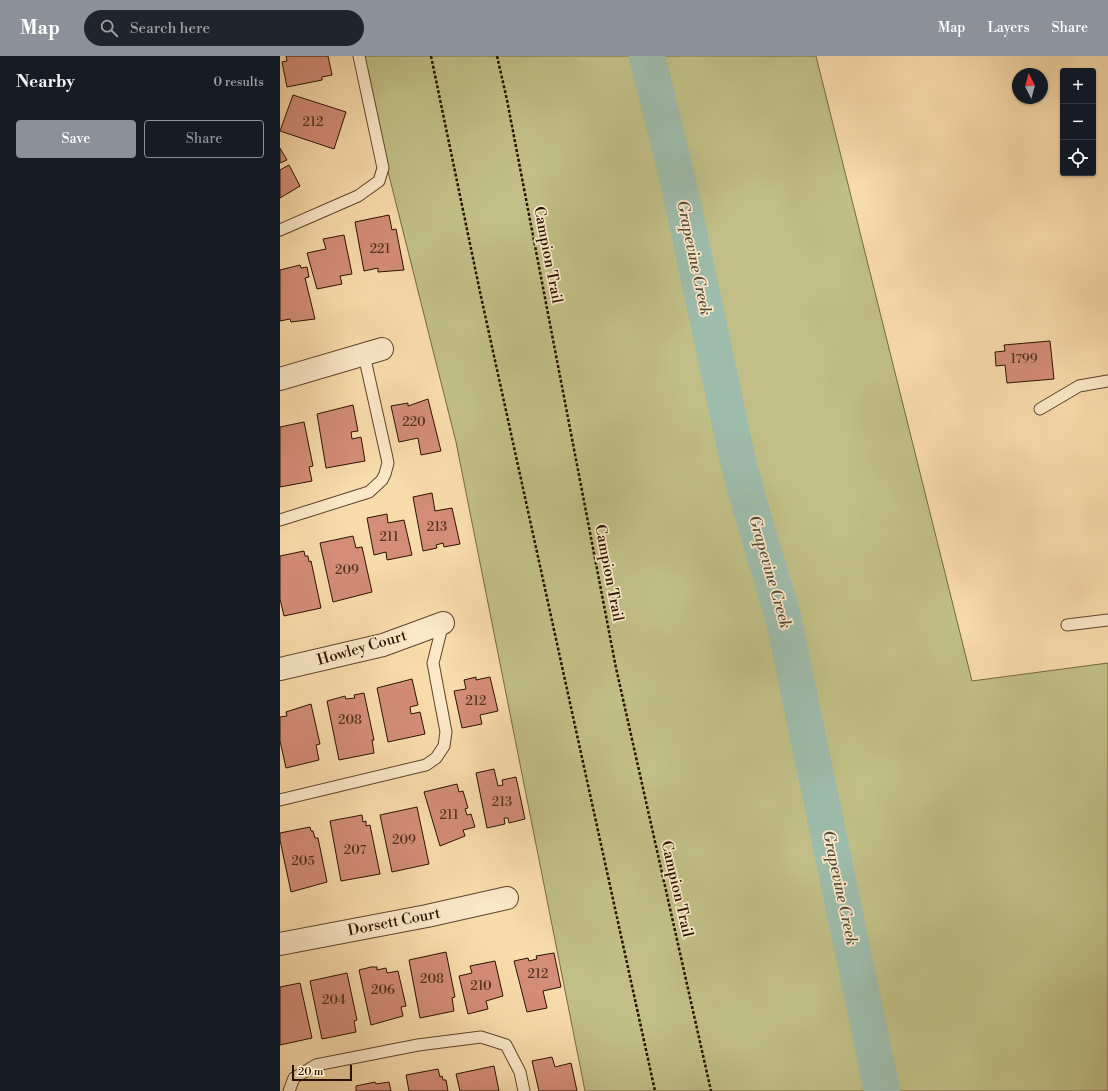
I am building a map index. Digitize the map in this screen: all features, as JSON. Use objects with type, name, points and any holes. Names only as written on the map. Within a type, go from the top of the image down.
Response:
[{"type":"street","points":[[280,379],[373,352]]},
{"type":"street","name":"Howley Court","points":[[280,669],[383,645],[443,624]]},
{"type":"street","name":"Dorsett Court","points":[[280,944],[427,916],[507,898]]},
{"type":"lane","points":[[280,230],[358,196],[379,181],[383,168],[359,56]]},
{"type":"lane","points":[[280,520],[369,492],[382,480],[386,474],[388,463],[373,352]]},
{"type":"lane","points":[[1040,409],[1079,386],[1108,381]]},
{"type":"lane","points":[[1067,625],[1108,620]]},
{"type":"lane","points":[[280,800],[426,766],[436,758],[444,746],[446,732],[433,663],[443,624]]},
{"type":"lane","points":[[289,1091],[294,1078],[316,1065],[418,1045],[481,1037],[506,1045],[520,1072],[524,1091]]},
{"type":"path","points":[[431,56],[480,292],[655,1091]]},
{"type":"path","name":"Campion Trail","points":[[497,56],[507,100],[616,668],[711,1091]]},
{"type":"shaded area","points":[[359,56],[816,56],[972,681],[1108,663],[1108,1091],[585,1091],[456,442]]},
{"type":"building","points":[[286,56],[328,56],[332,75],[322,77],[322,80],[287,87],[282,62],[287,61]]},
{"type":"building","points":[[293,95],[346,112],[334,149],[280,131]]},
{"type":"building","points":[[280,148],[287,160],[280,163]]},
{"type":"building","points":[[289,165],[300,186],[280,198],[280,170]]},
{"type":"building","points":[[389,215],[392,230],[396,229],[404,270],[378,272],[378,268],[364,271],[355,222]]},
{"type":"building","points":[[344,235],[352,274],[340,276],[342,284],[317,289],[307,253],[326,249],[323,239]]},
{"type":"building","points":[[300,265],[301,268],[307,267],[309,277],[305,278],[315,319],[291,322],[290,319],[280,321],[280,270]]},
{"type":"building","points":[[1050,341],[1054,379],[1007,383],[1005,365],[996,366],[995,352],[1005,351],[1004,345]]},
{"type":"building","points":[[428,399],[441,451],[421,455],[418,438],[399,442],[391,406],[408,403],[408,406]]},
{"type":"building","points":[[353,405],[358,431],[351,432],[352,439],[361,437],[365,461],[326,468],[317,414]]},
{"type":"building","points":[[304,422],[313,466],[309,467],[312,481],[280,487],[280,427]]},
{"type":"building","points":[[432,493],[435,511],[452,508],[460,544],[444,547],[443,543],[436,545],[437,548],[423,551],[413,497]]},
{"type":"building","points":[[387,514],[388,523],[404,520],[412,555],[387,560],[386,552],[374,555],[367,518]]},
{"type":"building","points":[[353,536],[356,548],[362,547],[372,592],[333,602],[320,543]]},
{"type":"building","points":[[304,551],[305,556],[308,556],[309,562],[311,561],[321,608],[284,616],[280,599],[280,556]]},
{"type":"building","points":[[476,677],[476,680],[490,677],[498,711],[480,715],[482,724],[462,728],[454,691],[466,689],[464,680]]},
{"type":"building","points":[[412,679],[418,705],[410,707],[411,714],[420,712],[425,734],[388,742],[377,688]]},
{"type":"building","points":[[364,693],[374,740],[372,740],[374,753],[339,760],[327,701],[345,696],[346,699],[355,698],[354,695]]},
{"type":"building","points":[[311,704],[320,744],[316,745],[319,760],[286,768],[280,741],[280,717],[287,716],[286,712]]},
{"type":"building","points":[[494,769],[498,786],[503,785],[502,780],[516,777],[525,819],[509,823],[508,818],[504,818],[505,824],[487,828],[476,773]]},
{"type":"building","points":[[457,784],[459,792],[463,791],[468,808],[465,809],[467,815],[471,814],[475,827],[463,830],[465,836],[440,846],[424,792]]},
{"type":"building","points":[[417,807],[429,864],[392,872],[380,815]]},
{"type":"building","points":[[362,815],[363,822],[366,821],[366,826],[370,825],[380,874],[341,881],[330,821]]},
{"type":"building","points":[[310,827],[315,838],[318,838],[327,882],[291,892],[280,840],[280,833]]},
{"type":"building","points":[[446,952],[455,997],[452,998],[454,1011],[420,1018],[409,960]]},
{"type":"building","points":[[554,953],[561,987],[543,991],[547,1008],[527,1012],[514,961],[528,958],[529,961],[537,959],[536,956]]},
{"type":"building","points":[[495,961],[503,996],[486,1001],[488,1009],[468,1014],[459,976],[472,973],[470,966]]},
{"type":"building","points":[[377,967],[377,970],[386,968],[387,973],[398,971],[406,1006],[401,1007],[403,1016],[371,1025],[359,970]]},
{"type":"building","points":[[347,973],[357,1020],[354,1021],[356,1032],[322,1039],[310,981]]},
{"type":"building","points":[[300,983],[312,1038],[280,1045],[280,987]]},
{"type":"building","points":[[552,1057],[555,1067],[571,1063],[577,1091],[539,1091],[532,1061]]},
{"type":"building","points":[[494,1066],[499,1091],[460,1091],[456,1074]]},
{"type":"building","points":[[438,1069],[440,1077],[442,1076],[443,1080],[446,1080],[448,1091],[409,1091],[406,1075]]},
{"type":"building","points":[[375,1082],[376,1084],[389,1082],[391,1091],[356,1091],[356,1086]]},
{"type":"waterway","name":"Grapevine Creek","points":[[647,56],[678,181],[737,457],[783,617],[882,1091]]}]
